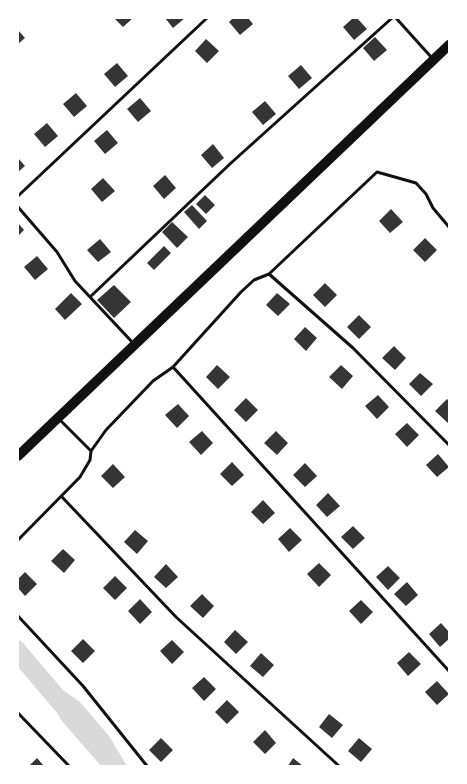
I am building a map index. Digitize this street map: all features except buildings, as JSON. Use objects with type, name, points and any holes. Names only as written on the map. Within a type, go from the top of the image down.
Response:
[{"type":"main road","points":[[18,456],[449,45]]},
{"type":"lane","points":[[18,196],[207,18]]},
{"type":"lane","points":[[90,297],[230,163],[392,18]]},
{"type":"lane","points":[[396,18],[434,60]]},
{"type":"lane","points":[[18,540],[80,477],[90,460],[91,451],[106,430],[153,381],[173,367],[241,292],[254,280],[269,274],[378,172],[416,183],[426,194],[433,208],[449,227]]},
{"type":"lane","points":[[18,207],[58,252],[75,281],[134,344]]},
{"type":"lane","points":[[269,274],[353,348],[449,445]]},
{"type":"lane","points":[[173,367],[346,560],[449,672]]},
{"type":"lane","points":[[57,418],[91,451]]},
{"type":"lane","points":[[62,497],[176,617],[339,766]]},
{"type":"lane","points":[[18,616],[83,686],[147,766]]},
{"type":"lane","points":[[18,713],[69,766]]},
{"type":"shaded area","points":[[18,639],[63,690],[80,702],[109,736],[127,766],[101,766],[61,720],[58,714],[18,667]]}]
